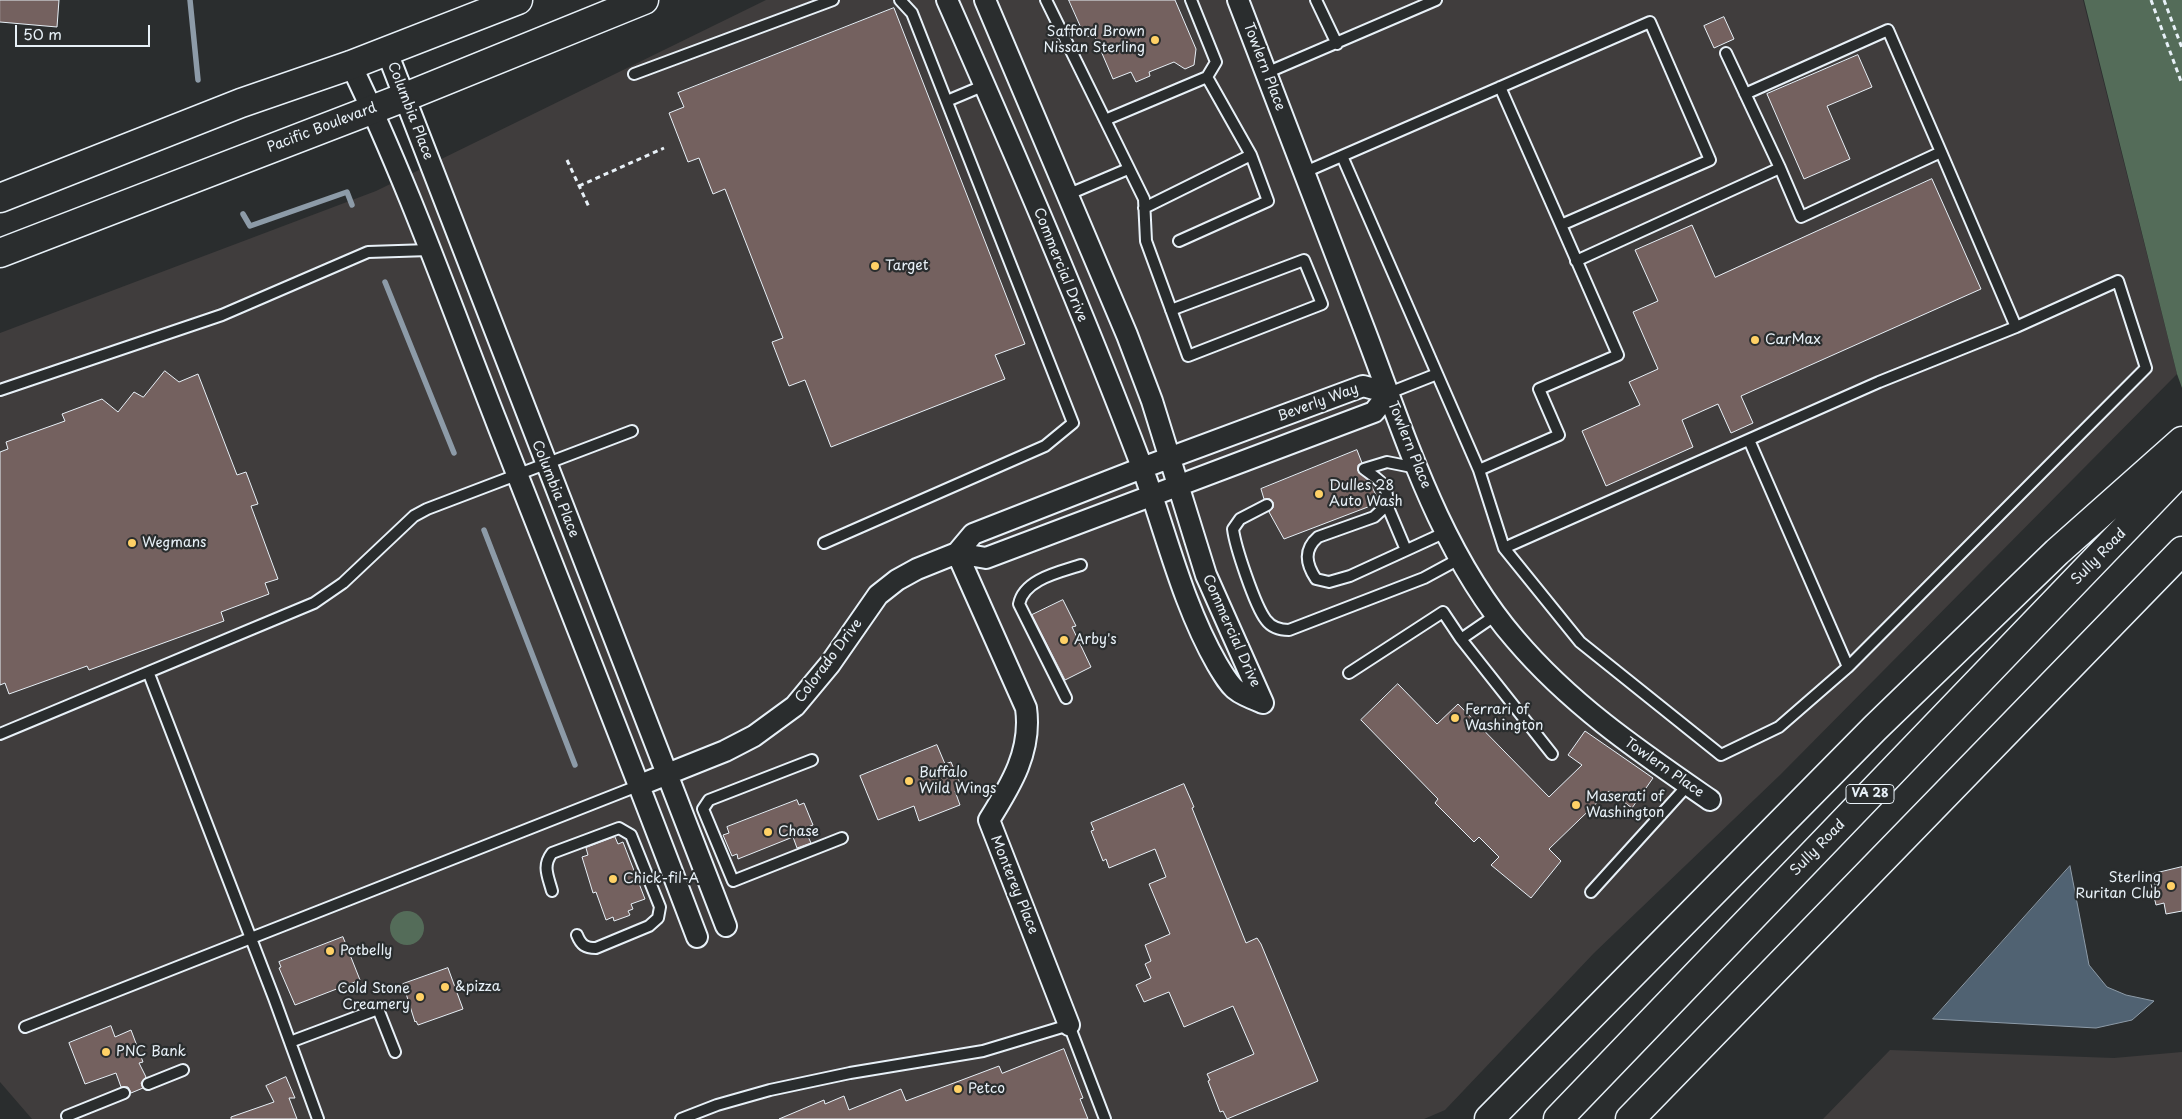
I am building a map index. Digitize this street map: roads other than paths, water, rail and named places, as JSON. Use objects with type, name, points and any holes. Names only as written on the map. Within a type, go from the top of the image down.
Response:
[{"type":"main road","points":[[0,198],[242,103],[387,52],[518,0]]},
{"type":"main road","name":"Pacific Boulevard","points":[[0,253],[405,97],[644,0]]},
{"type":"main road","points":[[1488,1119],[1881,722],[2057,552],[2182,441]]},
{"type":"main road","name":"Sully Road","points":[[1558,1119],[2182,470]]},
{"type":"main road","points":[[1630,1119],[2182,551]]},
{"type":"street","name":"Commercial Drive","points":[[947,0],[1059,260],[1142,468],[1184,593],[1216,663],[1235,692],[1263,703],[1206,575],[1177,486],[1170,458],[1127,335],[1069,194],[985,0]]},
{"type":"street","name":"Towlern Place","points":[[1238,0],[1389,393],[1459,559],[1496,615],[1548,677],[1583,709],[1616,735],[1710,800]]},
{"type":"street","name":"Columbia Place","points":[[387,52],[545,464],[726,926]]},
{"type":"street","points":[[351,65],[372,109],[429,250],[640,785],[697,937]]},
{"type":"street","name":"Beverly Way","points":[[1142,468],[1363,386],[1389,393],[1374,412],[1152,496]]},
{"type":"street","name":"Colorado Drive","points":[[640,785],[667,772],[726,751],[754,736],[788,712],[815,684],[878,595],[897,580],[957,553],[973,534],[1142,468]]},
{"type":"street","points":[[957,553],[986,558],[1152,496]]},
{"type":"street","name":"Monterey Place","points":[[957,553],[1026,708],[1027,734],[1025,750],[1009,786],[989,820],[1069,1025]]},
{"type":"lane","points":[[634,74],[833,0]]},
{"type":"lane","points":[[824,543],[1045,446],[1072,423],[912,13],[900,0]]},
{"type":"lane","points":[[1046,0],[1144,199],[1146,241],[1171,310],[1188,356],[1322,304],[1304,260],[1171,310]]},
{"type":"lane","points":[[1105,120],[1207,77],[1216,62],[1191,0]]},
{"type":"lane","points":[[1316,0],[1337,44]]},
{"type":"lane","points":[[1266,73],[1436,0]]},
{"type":"lane","points":[[1305,172],[1650,22],[1710,160],[1560,225]]},
{"type":"lane","points":[[1745,94],[1888,30],[2016,327]]},
{"type":"lane","points":[[1726,53],[1801,216],[1941,152]]},
{"type":"lane","points":[[1179,242],[1268,201],[1250,155],[1207,77]]},
{"type":"lane","points":[[947,101],[985,86]]},
{"type":"lane","points":[[1480,470],[1559,435],[1539,389],[1618,355],[1500,88]]},
{"type":"lane","points":[[1144,208],[1250,155]]},
{"type":"lane","points":[[1342,156],[1480,470],[1504,548],[1580,642],[1721,755],[1779,727],[1848,667],[2146,368],[2118,281],[2016,327],[1879,382],[1504,548]]},
{"type":"lane","points":[[1576,261],[1780,168]]},
{"type":"lane","points":[[1069,194],[1128,169]]},
{"type":"lane","points":[[0,390],[222,315],[368,252],[429,250]]},
{"type":"lane","points":[[1389,393],[1438,374]]},
{"type":"lane","points":[[0,734],[149,674],[314,604],[343,583],[414,516],[517,474],[632,431]]},
{"type":"lane","points":[[1749,440],[1848,667]]},
{"type":"lane","points":[[1406,550],[1387,505],[1388,493],[1382,482],[1364,469],[1387,462],[1419,468]]},
{"type":"lane","points":[[1267,505],[1240,519],[1233,529],[1260,609],[1273,627],[1281,630],[1289,630],[1424,578],[1459,559]]},
{"type":"lane","points":[[1387,505],[1374,517],[1318,537],[1310,544],[1307,555],[1309,568],[1316,579],[1329,582],[1350,576],[1446,532]]},
{"type":"lane","points":[[1066,698],[1019,604],[1020,598],[1030,586],[1081,565]]},
{"type":"lane","points":[[1349,673],[1443,612],[1461,640],[1552,754]]},
{"type":"lane","points":[[1461,640],[1496,615]]},
{"type":"lane","points":[[149,674],[251,938],[318,1119]]},
{"type":"lane","points":[[812,760],[709,800],[703,809],[733,881],[842,838]]},
{"type":"lane","points":[[25,1026],[640,785]]},
{"type":"lane","points":[[1591,892],[1688,785]]},
{"type":"lane","points":[[552,891],[545,868],[546,860],[552,853],[619,828],[631,835],[660,907],[658,918],[649,926],[596,948],[587,948],[581,944],[577,935]]},
{"type":"lane","points":[[290,1042],[378,1009],[395,1052]]},
{"type":"lane","points":[[681,1119],[717,1105],[770,1090],[983,1051],[1069,1025],[1105,1119]]},
{"type":"lane","points":[[148,1084],[183,1070]]},
{"type":"lane","points":[[67,1116],[124,1093]]},
{"type":"water","points":[[2070,866],[2089,965],[2107,987],[2126,995],[2154,1001],[2132,1020],[2096,1028],[1933,1019]]},
{"type":"waterway","points":[[190,0],[198,80]]},
{"type":"waterway","points":[[243,214],[250,226],[347,192],[352,205]]},
{"type":"waterway","points":[[385,282],[454,453]]},
{"type":"waterway","points":[[484,530],[575,765]]},
{"type":"place","name":"Safford Brown Nissan Sterling","points":[[1155,40]]},
{"type":"place","name":"Target","points":[[875,266]]},
{"type":"place","name":"CarMax","points":[[1755,340]]},
{"type":"place","name":"Dulles 28 Auto Wash","points":[[1319,494]]},
{"type":"place","name":"Wegmans","points":[[132,543]]},
{"type":"place","name":"Arby's","points":[[1064,640]]},
{"type":"place","name":"Ferrari of Washington","points":[[1455,718]]},
{"type":"place","name":"Buffalo Wild Wings","points":[[909,781]]},
{"type":"place","name":"Maserati of Washington","points":[[1576,805]]},
{"type":"place","name":"Chase","points":[[768,832]]},
{"type":"place","name":"Chick-fil-A","points":[[613,879]]},
{"type":"place","name":"Sterling Ruritan Club","points":[[2171,886]]},
{"type":"place","name":"Potbelly","points":[[330,951]]},
{"type":"place","name":"&pizza","points":[[445,987]]},
{"type":"place","name":"Cold Stone Creamery","points":[[420,997]]},
{"type":"place","name":"PNC Bank","points":[[106,1052]]},
{"type":"place","name":"Petco","points":[[958,1089]]}]
